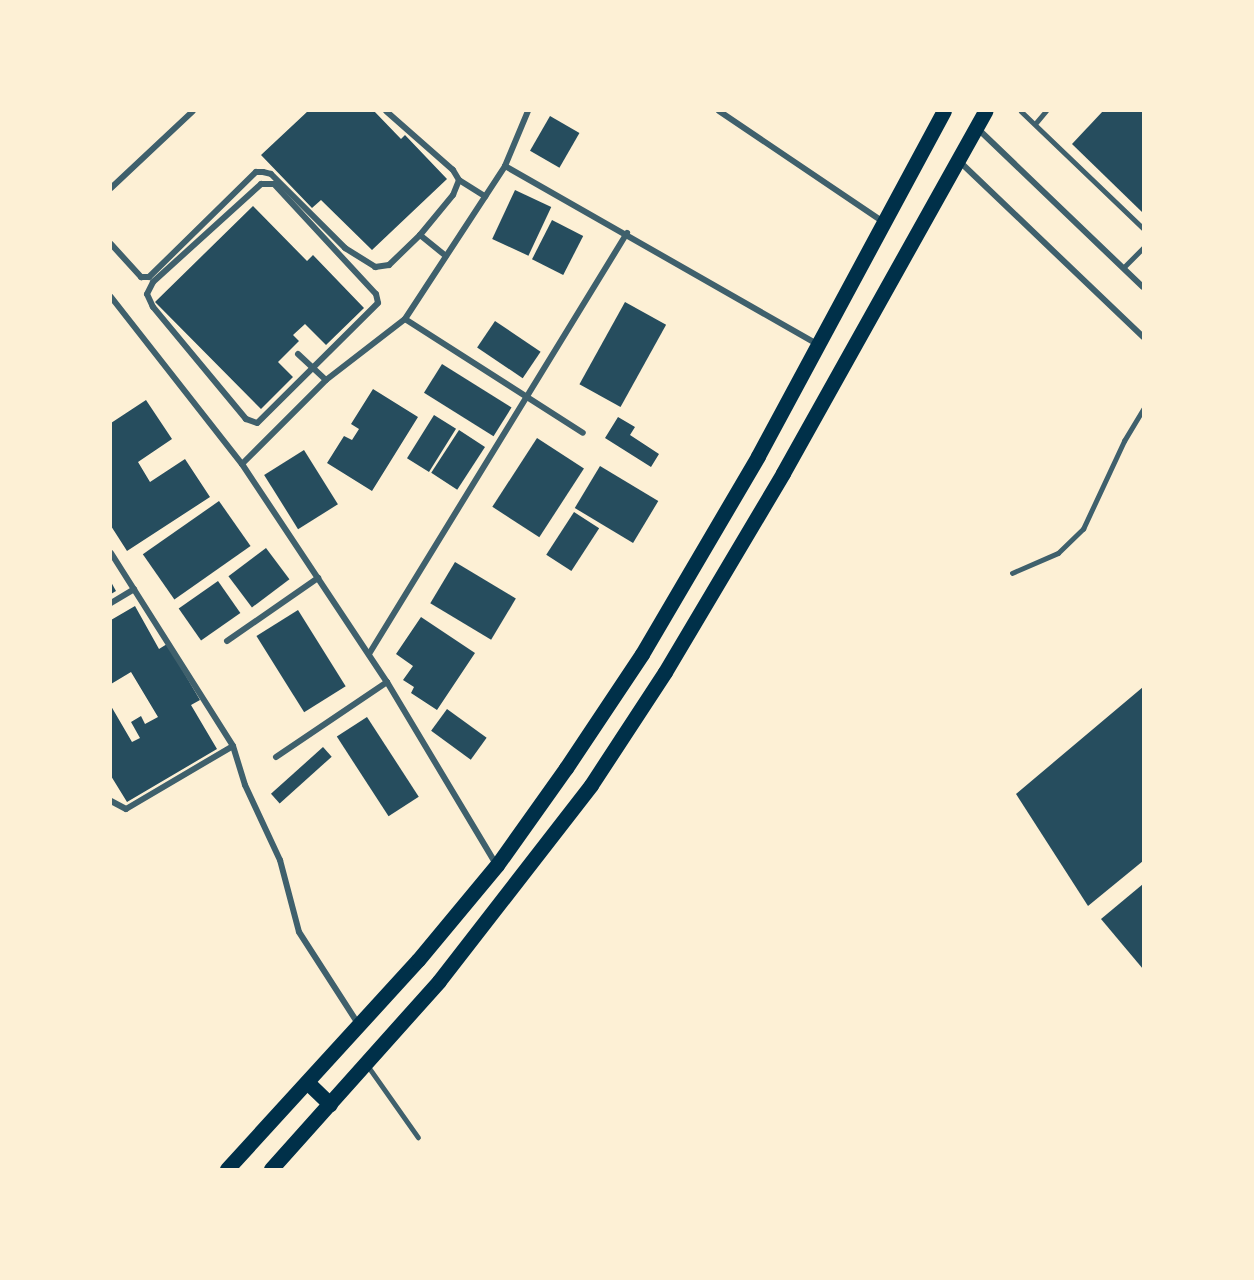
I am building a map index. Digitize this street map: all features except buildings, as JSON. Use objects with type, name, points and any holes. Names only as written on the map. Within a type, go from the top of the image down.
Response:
[{"type":"main road","points":[[227,1169],[359,1025],[496,865],[567,768],[642,654],[820,345],[944,111]]},
{"type":"main road","points":[[271,1169],[367,1064],[517,885],[591,785],[665,672],[789,462],[956,159],[985,111]]},
{"type":"main road","points":[[308,1082],[330,1104]]},
{"type":"street","points":[[111,188],[193,111]]},
{"type":"street","points":[[386,111],[453,170],[459,180],[485,196]]},
{"type":"street","points":[[242,464],[326,380],[405,319],[505,166],[528,111]]},
{"type":"street","points":[[718,111],[884,222]]},
{"type":"street","points":[[976,126],[1143,287]]},
{"type":"street","points":[[956,159],[1143,337]]},
{"type":"street","points":[[505,166],[627,233],[820,345]]},
{"type":"street","points":[[111,244],[141,277],[149,277],[256,172],[271,174],[345,248],[375,267],[389,265],[420,235],[453,195],[459,180]]},
{"type":"street","points":[[261,184],[274,184],[376,294],[378,303],[372,311],[314,369],[257,423],[246,419],[153,307],[147,294],[153,282],[261,184]]},
{"type":"street","points":[[369,654],[627,233]]},
{"type":"street","points":[[420,235],[446,256]]},
{"type":"street","points":[[111,297],[242,464],[387,682],[496,865]]},
{"type":"street","points":[[405,319],[583,433]]},
{"type":"street","points":[[298,354],[326,380]]},
{"type":"street","points":[[111,553],[233,746],[245,785],[280,860],[299,932],[359,1025]]},
{"type":"street","points":[[227,641],[318,578]]},
{"type":"street","points":[[111,603],[134,589]]},
{"type":"street","points":[[276,757],[387,682]]},
{"type":"street","points":[[111,801],[126,809],[233,746]]},
{"type":"lane","points":[[1021,111],[1143,228]]},
{"type":"lane","points":[[1035,124],[1046,111]]},
{"type":"lane","points":[[1123,268],[1143,248]]},
{"type":"lane","points":[[1012,573],[1058,554],[1083,530],[1124,441],[1143,409]]},
{"type":"lane","points":[[367,1064],[418,1137]]}]
